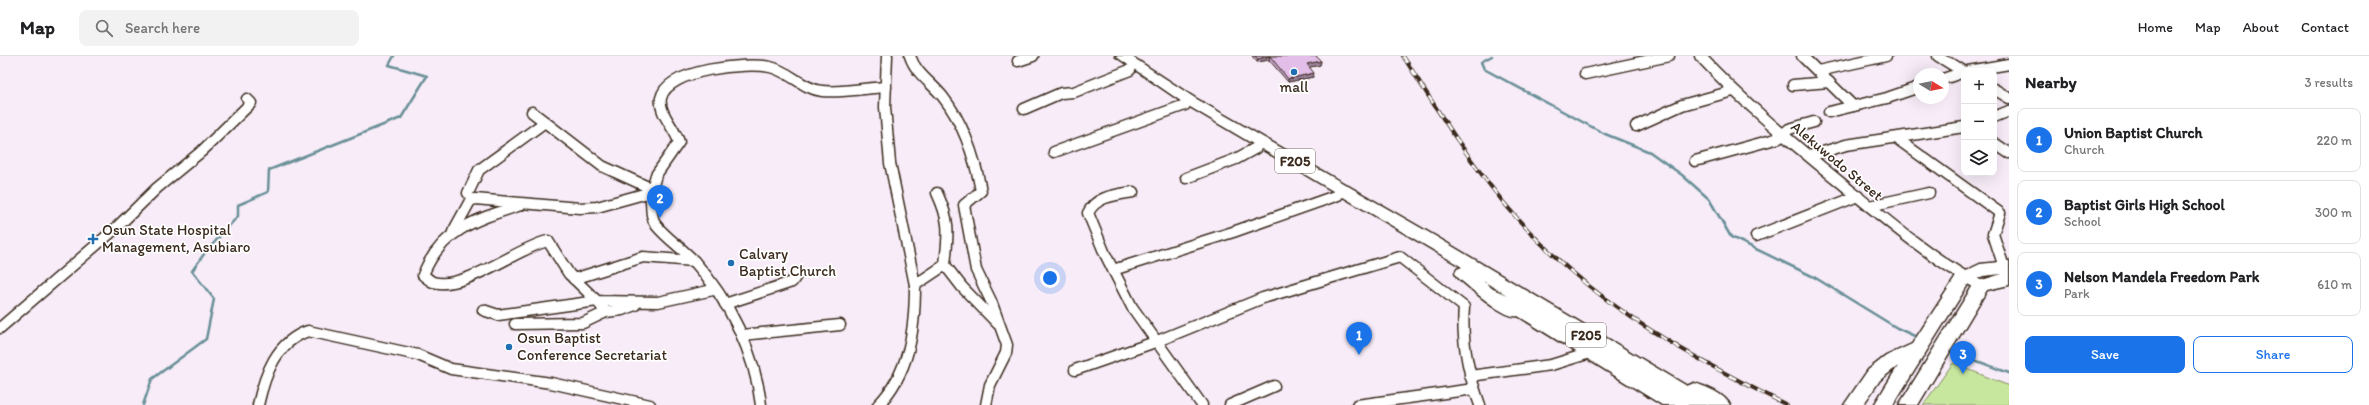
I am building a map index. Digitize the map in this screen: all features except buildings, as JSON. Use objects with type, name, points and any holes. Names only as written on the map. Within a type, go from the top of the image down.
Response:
[{"type":"main road","name":"F205","points":[[1109,56],[1185,105],[1338,195]]},
{"type":"main road","name":"F205","points":[[1122,56],[1190,101],[1466,269],[1677,405]]},
{"type":"main road","points":[[1338,195],[1466,269],[1528,296],[1721,405]]},
{"type":"main road","name":"F205","points":[[1466,269],[1703,405]]},
{"type":"main road","points":[[1466,269],[1487,293],[1667,405]]},
{"type":"main road","points":[[1883,405],[1964,278],[1980,270],[2007,271]]},
{"type":"main road","points":[[1908,405],[1981,286],[1994,281],[2007,271]]},
{"type":"main road","points":[[1853,405],[1874,375],[1892,361],[1921,344]]},
{"type":"street","points":[[878,405],[889,396],[897,382],[913,333],[915,285],[890,163],[886,56]]},
{"type":"street","points":[[910,56],[921,76],[942,96],[966,138],[977,166],[981,191],[964,205],[976,270],[991,301],[998,324],[1007,345],[1006,352],[990,385],[986,405]]},
{"type":"street","points":[[1018,61],[1032,56]]},
{"type":"street","points":[[1585,74],[1669,56]]},
{"type":"street","name":"Alekuwodo Street","points":[[1700,56],[1733,91],[1926,254],[1964,278],[1981,286]]},
{"type":"street","points":[[1802,56],[1853,106]]},
{"type":"street","points":[[1818,71],[1886,56]]},
{"type":"street","points":[[1938,56],[1961,70]]},
{"type":"street","points":[[1986,68],[2009,64]]},
{"type":"street","points":[[761,405],[758,380],[742,335],[725,304],[713,290],[694,261],[655,224],[650,203],[651,192],[656,175],[679,142],[677,133],[661,108],[661,96],[668,86],[691,74],[762,66],[778,70],[814,89],[822,91],[886,87]]},
{"type":"street","points":[[1024,108],[1061,94],[1074,92],[1130,70]]},
{"type":"street","points":[[1949,77],[1961,73]]},
{"type":"street","points":[[1793,85],[1829,82]]},
{"type":"street","points":[[1829,112],[1887,98],[1913,90]]},
{"type":"street","points":[[1636,126],[1682,105],[1733,91]]},
{"type":"street","points":[[1997,91],[2009,98]]},
{"type":"street","points":[[0,328],[115,229],[157,188],[202,151],[247,108],[251,103],[247,99]]},
{"type":"street","points":[[1054,152],[1070,148],[1185,105]]},
{"type":"street","points":[[1997,115],[2009,111]]},
{"type":"street","points":[[532,112],[558,134],[602,166],[639,182],[648,187],[651,192]]},
{"type":"street","points":[[468,193],[479,170],[545,122]]},
{"type":"street","points":[[1695,161],[1779,138],[1789,129],[1814,122]]},
{"type":"street","points":[[1810,156],[1846,146],[1961,127]]},
{"type":"street","points":[[1896,138],[2000,213],[1993,234],[2007,271]]},
{"type":"street","points":[[1997,146],[2009,153]]},
{"type":"street","points":[[1186,178],[1236,159],[1256,148]]},
{"type":"street","points":[[453,232],[473,200],[580,208],[597,207],[651,192]]},
{"type":"street","points":[[1133,192],[1102,199],[1091,205],[1088,213],[1113,270],[1132,307],[1155,342],[1202,405]]},
{"type":"street","points":[[936,193],[946,212],[949,226],[946,264],[962,287],[998,324]]},
{"type":"street","points":[[1869,206],[1929,193]]},
{"type":"street","points":[[1113,270],[1233,232],[1338,195]]},
{"type":"street","points":[[1756,236],[1777,230],[1839,201],[1858,196]]},
{"type":"street","points":[[527,203],[486,217],[453,232],[442,240],[425,266],[423,276],[433,282],[450,282],[490,269],[543,241],[548,241],[569,274],[597,301],[606,312]]},
{"type":"street","points":[[574,279],[643,257],[694,261]]},
{"type":"street","points":[[1075,370],[1155,342],[1263,298],[1400,257],[1464,307],[1463,343],[1470,376],[1480,405]]},
{"type":"street","points":[[915,285],[946,264]]},
{"type":"street","points":[[725,304],[792,282],[798,273]]},
{"type":"street","points":[[483,310],[498,314],[597,301],[639,303],[658,302],[713,290]]},
{"type":"street","points":[[515,324],[583,323],[606,312],[622,310],[639,303]]},
{"type":"street","points":[[742,335],[840,324]]},
{"type":"street","points":[[258,405],[262,387],[286,341],[296,334],[308,331],[418,355],[450,368],[551,383],[650,405]]},
{"type":"street","points":[[1470,376],[1551,365],[1587,354]]},
{"type":"street","points":[[1230,405],[1274,386]]},
{"type":"street","points":[[1357,405],[1474,389]]},
{"type":"green space","points":[[1953,363],[2009,386],[2009,405],[1923,405]]},
{"type":"waterway","points":[[143,405],[152,379],[206,339],[214,299],[192,271],[204,254],[238,216],[238,205],[268,192],[269,170],[401,118],[427,76],[389,65],[394,56]]},
{"type":"waterway","points":[[1492,56],[1481,62],[1484,69],[1605,134],[1650,152],[1682,175],[1709,199],[1731,237],[1814,277],[1897,328],[1919,338]]},
{"type":"waterway","points":[[1948,350],[2009,373]]},
{"type":"railway","points":[[1403,56],[1451,131],[1490,186],[1534,237],[1566,267],[1634,319],[1670,342],[1708,364],[1787,405]]},
{"type":"place","name":"mall","points":[[1294,72]]},
{"type":"place","name":"Baptist Girls High School","points":[[660,218]]},
{"type":"place","name":"Osun State Hospital Management, Asubiaro","points":[[93,239]]},
{"type":"place","name":"Calvary Baptist Church","points":[[731,263]]},
{"type":"place","name":"Osun Baptist Conference Secretariat","points":[[509,347]]},
{"type":"place","name":"Union Baptist Church","points":[[1359,355]]},
{"type":"place","name":"Nelson Mandela Freedom Park","points":[[1963,374]]}]
